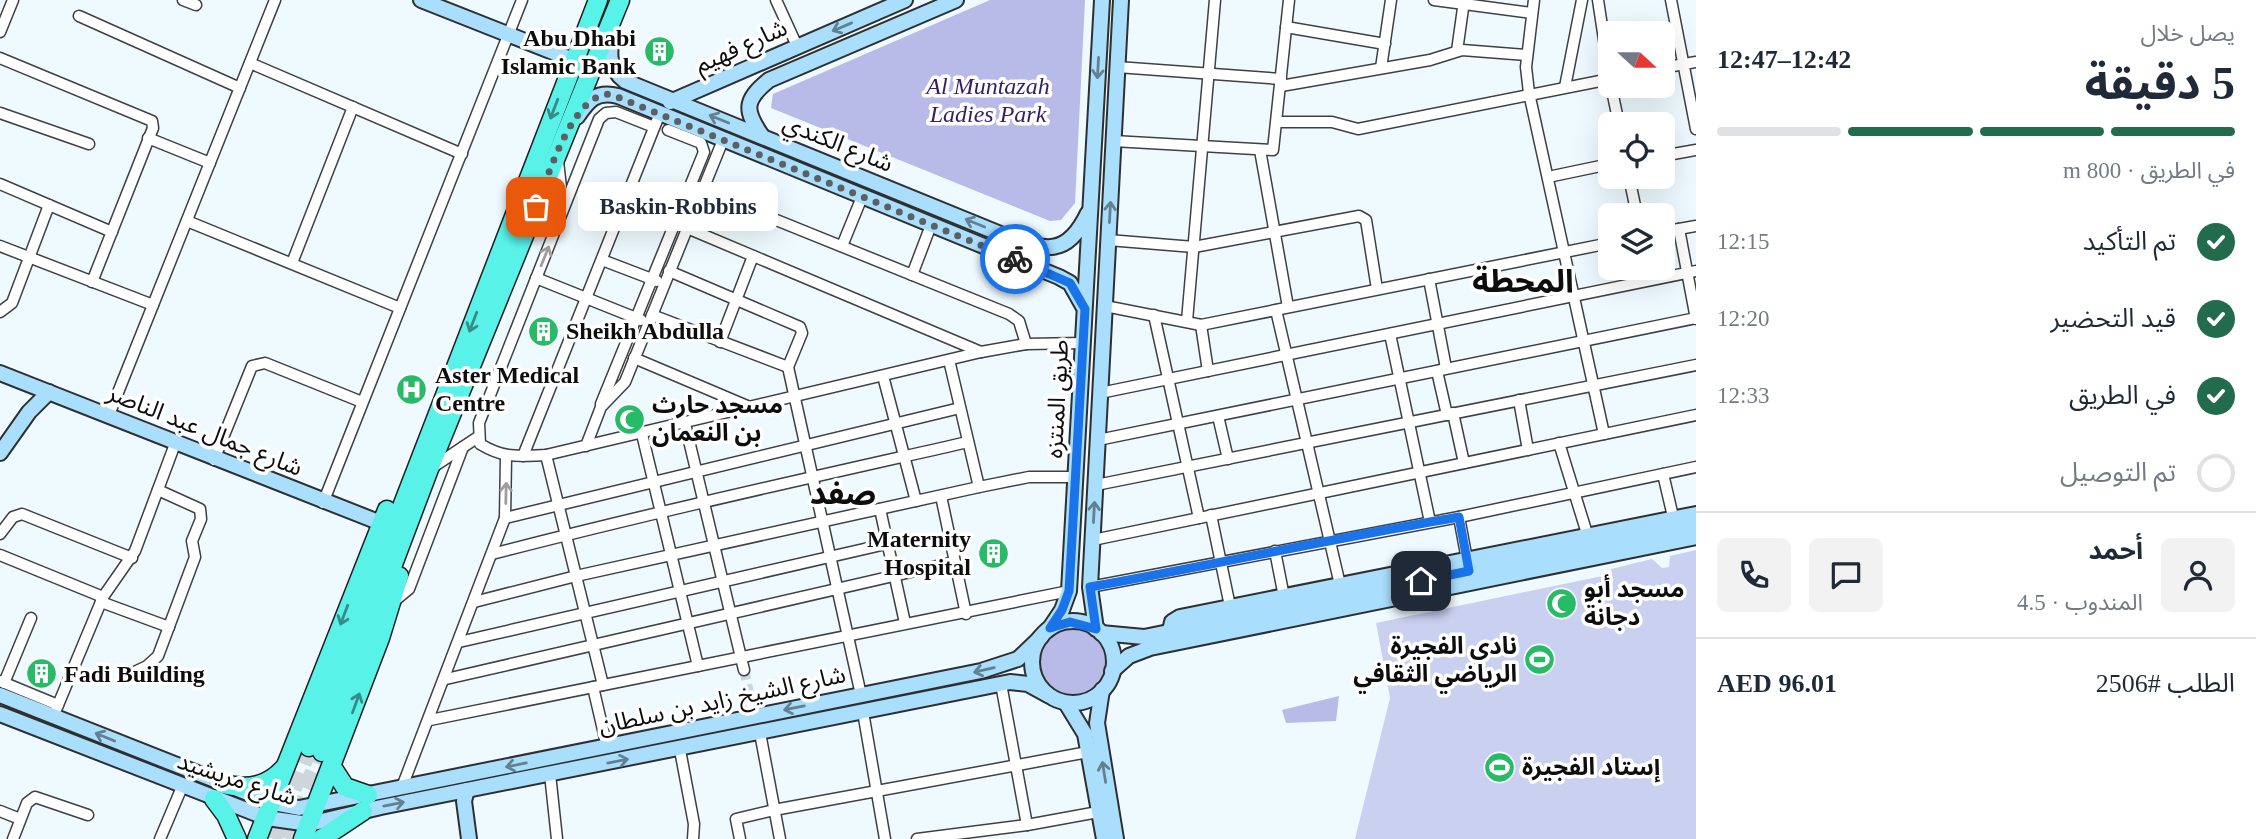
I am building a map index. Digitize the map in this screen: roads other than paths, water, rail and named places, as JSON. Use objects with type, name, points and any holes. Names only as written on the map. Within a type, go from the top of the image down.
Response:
[{"type":"highway","points":[[257,839],[276,809],[281,783],[291,758],[394,525],[597,0]]},
{"type":"highway","points":[[301,832],[316,807],[321,755],[394,525],[429,469],[618,5]]},
{"type":"highway","points":[[321,755],[392,603],[398,580],[394,525]]},
{"type":"highway","points":[[321,755],[345,787],[365,803],[321,839]]},
{"type":"highway","points":[[237,839],[219,792],[262,785],[278,774],[291,758]]},
{"type":"street","points":[[0,32],[13,0]]},
{"type":"street","points":[[183,0],[197,5]]},
{"type":"street","points":[[108,415],[275,0]]},
{"type":"street","points":[[421,0],[573,60]]},
{"type":"street","points":[[323,503],[522,0]]},
{"type":"street","points":[[776,0],[797,46]]},
{"type":"street","name":"شارع فهيم","points":[[673,100],[905,0]]},
{"type":"street","name":"شارع فهيم","points":[[763,137],[748,115],[757,89],[769,80],[956,0]]},
{"type":"street","name":"طريق المنتزه","points":[[1046,633],[1062,610],[1069,591],[1102,0]]},
{"type":"street","name":"طريق المنتزه","points":[[1099,631],[1090,587],[1121,0]]},
{"type":"street","points":[[1187,321],[1215,0]]},
{"type":"street","points":[[1113,141],[1203,144],[1260,150],[1275,148],[1289,0]]},
{"type":"street","points":[[1381,68],[1391,0]]},
{"type":"street","points":[[1434,0],[1532,13]]},
{"type":"street","points":[[1534,0],[1527,55],[1529,93],[1604,434]]},
{"type":"street","points":[[1565,87],[1582,0]]},
{"type":"street","points":[[1598,0],[1601,21]]},
{"type":"street","points":[[1671,0],[1696,129]]},
{"type":"street","points":[[1457,51],[1464,2]]},
{"type":"street","name":"شارع الكندي","points":[[618,5],[609,53],[612,68],[625,81],[1039,248],[1062,246],[1072,238],[1090,207]]},
{"type":"street","points":[[1101,19],[1108,15],[1120,21]]},
{"type":"street","points":[[79,16],[240,88]]},
{"type":"street","points":[[1286,27],[1385,44]]},
{"type":"street","points":[[1117,67],[1281,82],[1430,60],[1457,51],[1527,55]]},
{"type":"street","points":[[0,58],[149,118],[153,124],[92,282]]},
{"type":"street","points":[[1675,66],[1696,62]]},
{"type":"street","points":[[250,63],[462,154]]},
{"type":"street","points":[[1277,122],[1332,122],[1358,129],[1598,81]]},
{"type":"street","name":"شارع الكندي","points":[[566,133],[589,100],[601,94],[618,96],[657,120],[723,140],[1059,277],[1077,292],[1085,309]]},
{"type":"street","points":[[523,456],[657,120],[673,100]]},
{"type":"street","points":[[292,264],[353,107]]},
{"type":"street","points":[[657,120],[616,112],[602,115],[479,423],[480,444],[506,457],[546,456],[981,352],[1026,344],[1083,343]]},
{"type":"street","points":[[0,114],[89,144]]},
{"type":"street","points":[[586,446],[704,152],[701,143],[668,130]]},
{"type":"street","points":[[148,138],[209,163]]},
{"type":"street","points":[[601,407],[622,387],[723,140]]},
{"type":"street","points":[[779,163],[789,158],[787,147]]},
{"type":"street","points":[[1260,150],[1288,307]]},
{"type":"street","points":[[1675,154],[1696,150]]},
{"type":"street","points":[[557,156],[564,209]]},
{"type":"street","points":[[1548,177],[1598,167]]},
{"type":"street","points":[[0,184],[112,232]]},
{"type":"street","points":[[702,190],[1009,314],[1018,321],[1026,344]]},
{"type":"street","points":[[842,246],[862,197]]},
{"type":"street","points":[[0,312],[12,303],[49,205]]},
{"type":"street","points":[[1108,240],[1194,247],[1274,234],[1353,216],[1364,218],[1377,289]]},
{"type":"street","points":[[187,221],[400,308]]},
{"type":"street","points":[[912,275],[931,225]]},
{"type":"street","points":[[1675,230],[1696,226]]},
{"type":"street","points":[[687,228],[981,352]]},
{"type":"street","points":[[1098,440],[1696,318],[1692,272],[1679,229]]},
{"type":"street","points":[[1105,306],[1201,324],[1598,245]]},
{"type":"street","points":[[0,246],[153,305]]},
{"type":"street","points":[[720,342],[753,256]]},
{"type":"street","points":[[602,260],[664,284]]},
{"type":"street","points":[[669,271],[800,327],[802,333],[788,367],[861,695]]},
{"type":"street","points":[[1100,393],[1692,272]]},
{"type":"street","points":[[536,278],[636,318],[650,319],[788,367]]},
{"type":"street","points":[[1429,279],[1450,414],[1464,463]]},
{"type":"street","points":[[1276,310],[1341,591]]},
{"type":"street","points":[[1154,315],[1199,518]]},
{"type":"street","points":[[1201,324],[1208,371]]},
{"type":"street","points":[[1390,334],[1430,522]]},
{"type":"street","points":[[634,358],[753,408]]},
{"type":"street","points":[[949,360],[979,487]]},
{"type":"street","points":[[214,460],[252,366],[256,363],[272,366],[362,402]]},
{"type":"street","points":[[1096,485],[1696,365]]},
{"type":"street","name":"شارع جمال عبد الناصر","points":[[0,373],[323,503],[394,525]]},
{"type":"street","points":[[883,376],[916,501]]},
{"type":"street","points":[[0,438],[22,408],[45,391]]},
{"type":"street","points":[[0,453],[45,391]]},
{"type":"street","points":[[1519,400],[1528,450]]},
{"type":"street","points":[[505,518],[960,408]]},
{"type":"street","points":[[1093,540],[1696,415]]},
{"type":"street","points":[[1218,416],[1228,458]]},
{"type":"street","points":[[685,424],[744,670]]},
{"type":"street","points":[[642,434],[698,666]]},
{"type":"street","points":[[429,469],[478,437]]},
{"type":"street","points":[[492,554],[661,511],[813,479],[968,442]]},
{"type":"street","points":[[1559,443],[1589,541]]},
{"type":"street","points":[[31,618],[1,686],[56,711],[102,600],[132,558],[175,444]]},
{"type":"street","points":[[392,603],[407,594],[463,447]]},
{"type":"street","points":[[546,456],[593,645],[607,747]]},
{"type":"street","points":[[402,787],[430,720],[505,518],[506,457]]},
{"type":"street","points":[[1090,587],[1222,564],[1328,539],[1459,517],[1696,467]]},
{"type":"street","points":[[1663,474],[1675,524]]},
{"type":"street","points":[[474,603],[576,576],[979,487],[1029,477],[1075,477]]},
{"type":"street","points":[[126,677],[153,662],[195,557],[192,541],[202,514],[196,505],[158,490]]},
{"type":"street","points":[[941,496],[966,614]]},
{"type":"street","points":[[880,509],[905,623]]},
{"type":"street","points":[[1675,524],[1696,513]]},
{"type":"street","points":[[0,534],[8,521],[22,514],[132,558]]},
{"type":"street","points":[[1211,515],[1232,613]]},
{"type":"street","points":[[1459,517],[1468,565]]},
{"type":"street","points":[[1102,690],[1083,702],[1066,703],[1048,695],[1037,683],[1032,667],[1034,651],[1046,633],[1070,622],[1134,638],[1170,631],[1232,613],[1468,565],[1675,524],[1696,525]]},
{"type":"street","points":[[1116,839],[1097,723],[1102,690],[1112,671],[1129,656],[1150,648],[1696,537]]},
{"type":"street","points":[[459,642],[886,544]]},
{"type":"street","points":[[1275,551],[1285,602]]},
{"type":"street","points":[[0,555],[169,627]]},
{"type":"street","points":[[446,678],[954,562]]},
{"type":"street","points":[[398,580],[416,571]]},
{"type":"street","points":[[430,720],[905,623],[966,614],[1069,591]]},
{"type":"street","points":[[1099,631],[1112,651],[1112,671]]},
{"type":"street","name":"شارع الشيخ زايد بن سلطان","points":[[402,787],[1004,665],[1018,659],[1046,633]]},
{"type":"street","name":"شارع الشيخ زايد بن سلطان","points":[[467,790],[680,750],[1001,684],[1020,682],[1048,695]]},
{"type":"street","points":[[1001,684],[1027,825]]},
{"type":"street","name":"شارع مريشيد","points":[[1,686],[29,707],[56,711],[168,763],[219,792]]},
{"type":"street","points":[[750,698],[753,716]]},
{"type":"street","points":[[0,701],[29,707]]},
{"type":"street","points":[[1066,703],[1082,726],[1104,839]]},
{"type":"street","points":[[863,712],[885,839]]},
{"type":"street","name":"شارع مريشيد","points":[[0,714],[182,787],[219,792],[276,809],[365,803],[467,790]]},
{"type":"street","points":[[760,733],[780,839]]},
{"type":"street","points":[[680,750],[695,824],[693,839]]},
{"type":"street","points":[[740,839],[736,819],[1088,752]]},
{"type":"street","points":[[550,774],[558,839]]},
{"type":"street","points":[[160,839],[182,787]]},
{"type":"street","name":"شارع مريشيد","points":[[276,809],[301,832],[402,787]]},
{"type":"street","points":[[467,790],[464,801],[469,839]]},
{"type":"street","points":[[13,839],[27,803],[35,797],[88,815]]},
{"type":"street","points":[[276,809],[301,832]]},
{"type":"street","points":[[0,811],[20,819]]},
{"type":"street","points":[[917,839],[1027,825],[1098,812]]},
{"type":"tunnel","points":[[744,670],[750,698]]},
{"type":"tunnel","points":[[273,839],[309,747]]},
{"type":"tunnel","points":[[287,839],[322,752]]},
{"type":"place","name":"Abu Dhabi Islamic Bank","points":[[659,52]]},
{"type":"place","name":"Baskin-Robbins","points":[[536,207]]},
{"type":"place","name":"Sheikh Abdulla","points":[[543,331]]},
{"type":"place","name":"Aster Medical Centre","points":[[412,389]]},
{"type":"place","name":"مسجد حارث بن النعمان","points":[[629,419]]},
{"type":"place","name":"Maternity Hospital","points":[[994,553]]},
{"type":"place","name":"مسجد أبو دجانة","points":[[1561,603]]},
{"type":"place","name":"نادي الفجيرة الرياضي الثقافي","points":[[1540,660]]},
{"type":"place","name":"Fadi Building","points":[[41,674]]},
{"type":"place","name":"إستاد الفجيرة","points":[[1499,767]]},
{"type":"district","name":"المحطة","points":[[1523,281]]},
{"type":"district","name":"صفد","points":[[843,493]]},
{"type":"park label","name":"Al Muntazah Ladies Park","points":[[988,100]]}]
